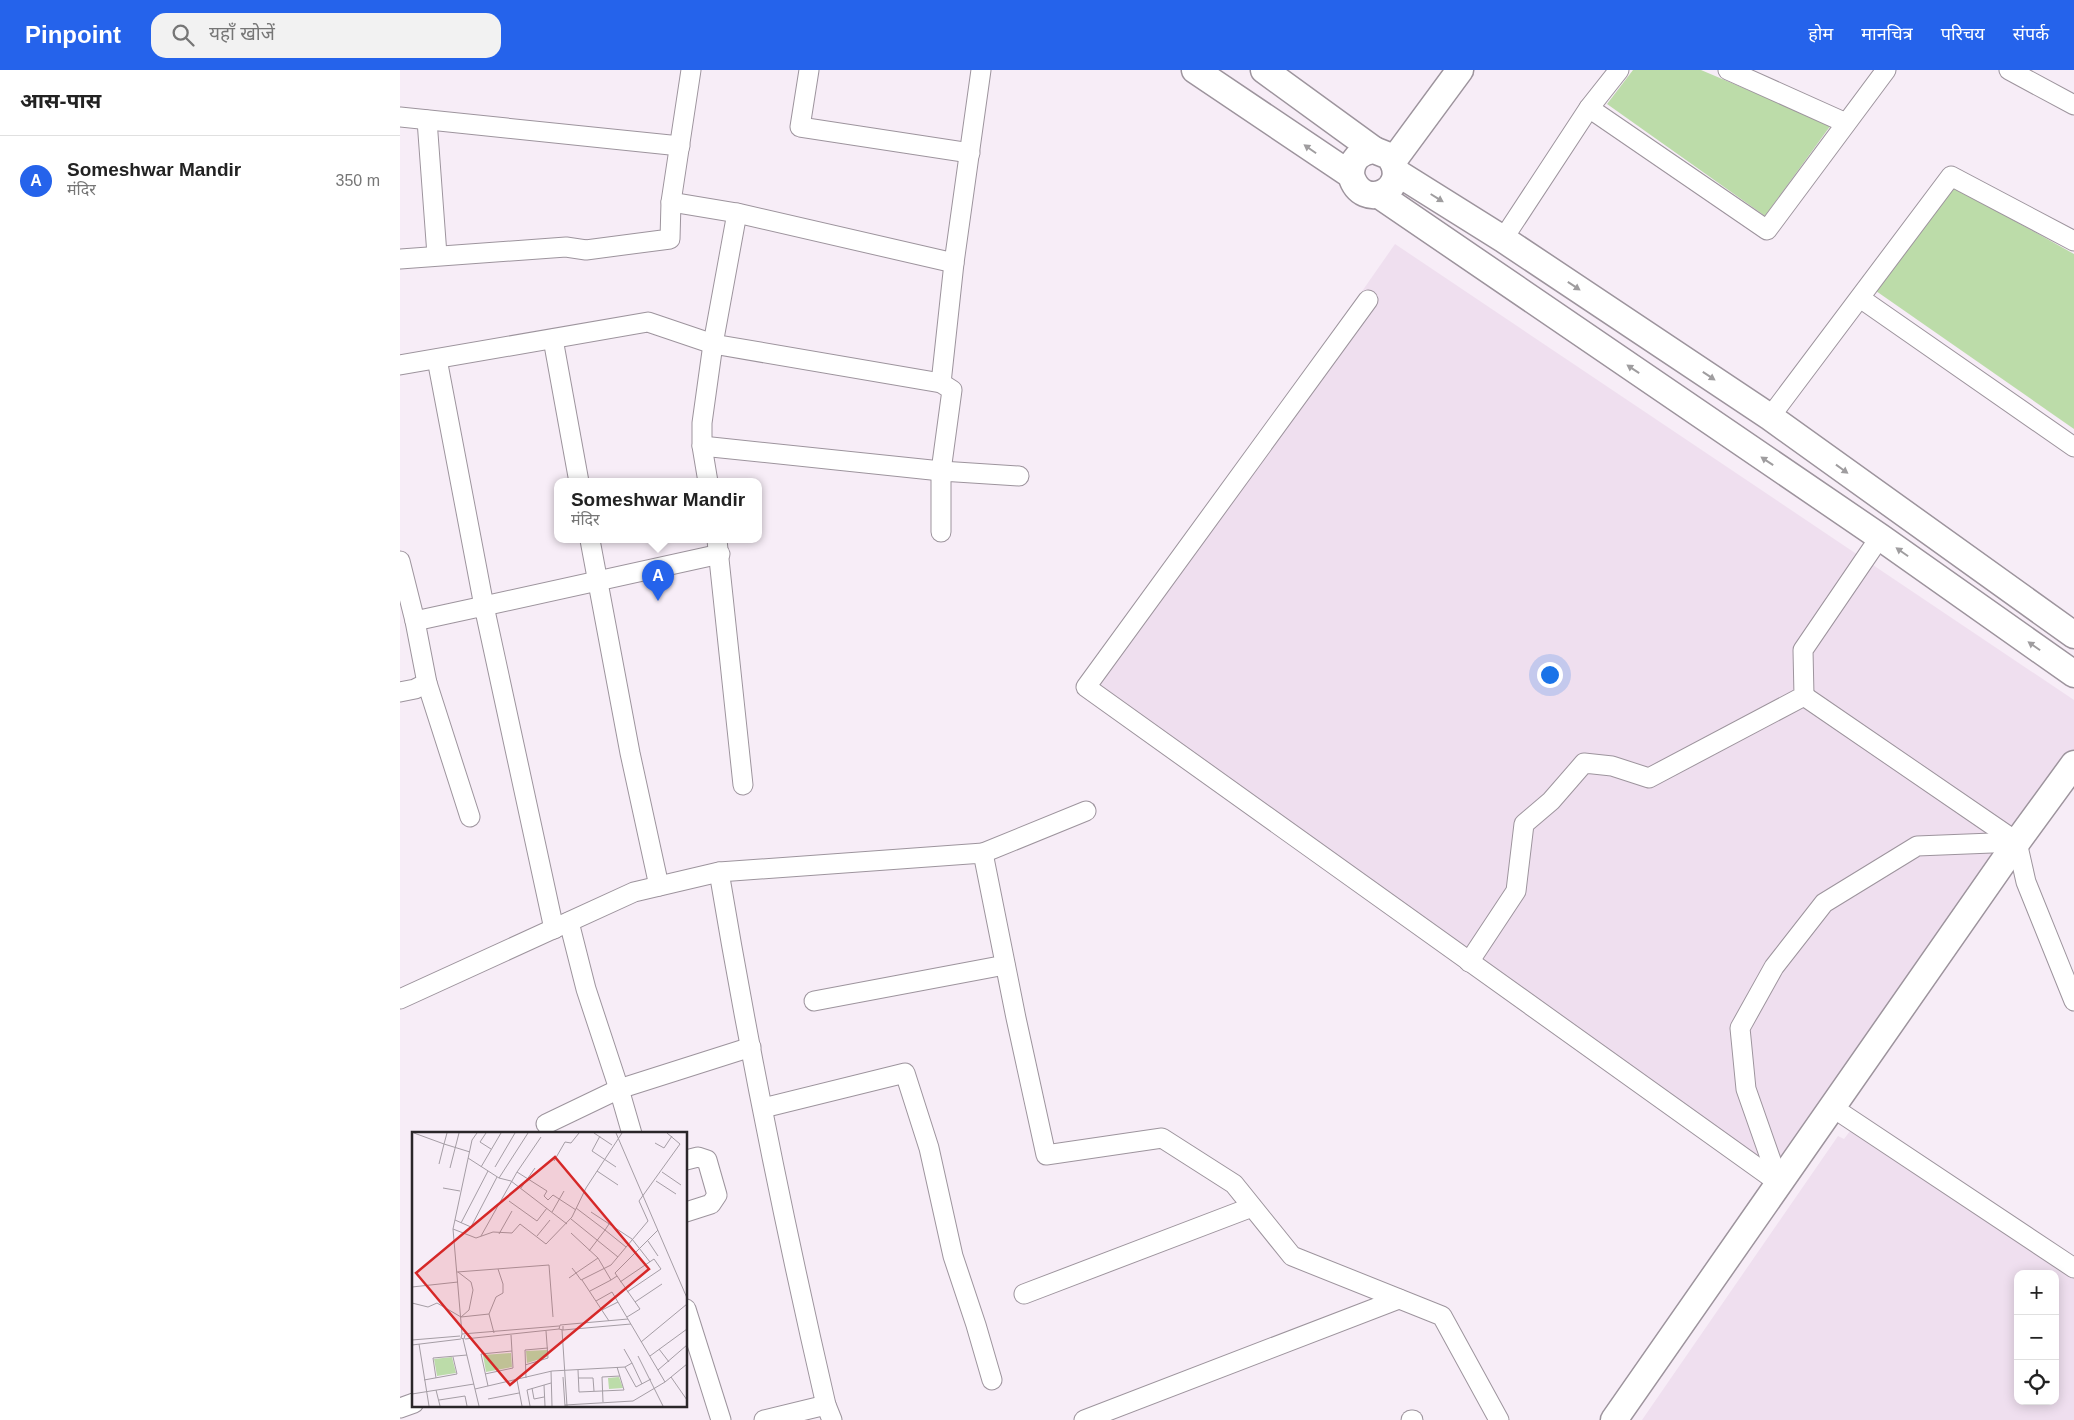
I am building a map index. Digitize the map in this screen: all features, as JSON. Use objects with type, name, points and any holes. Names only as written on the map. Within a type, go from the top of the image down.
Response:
[{"type":"street","points":[[400,259],[566,247],[586,250],[670,239],[671,202],[691,70]]},
{"type":"street","points":[[810,70],[800,127],[970,153]]},
{"type":"street","points":[[941,383],[954,263],[981,70]]},
{"type":"street","points":[[1195,70],[1351,176]]},
{"type":"street","points":[[1264,70],[1503,239],[1770,417],[2074,635]]},
{"type":"street","points":[[1379,195],[1392,186],[1386,158],[1438,70]]},
{"type":"street","points":[[1386,158],[1460,70]]},
{"type":"street","points":[[1503,239],[1589,108],[1619,70]]},
{"type":"street","points":[[1728,70],[1846,123]]},
{"type":"street","points":[[1589,108],[1767,230],[1886,70]]},
{"type":"street","points":[[2009,70],[2074,105]]},
{"type":"street","points":[[400,117],[680,146]]},
{"type":"street","points":[[427,120],[438,256]]},
{"type":"street","points":[[1386,158],[1359,155],[1351,168],[1351,176],[1357,189],[1364,194],[1379,195],[1880,538],[2074,674]]},
{"type":"street","points":[[1770,417],[1951,176],[2074,241]]},
{"type":"street","points":[[671,202],[737,213],[954,263]]},
{"type":"street","points":[[707,478],[702,446],[702,423],[713,344],[737,213]]},
{"type":"street","points":[[1860,298],[2074,446]]},
{"type":"street","points":[[1368,300],[1086,687],[1778,1183]]},
{"type":"street","points":[[400,365],[648,322],[713,344],[941,383],[952,390],[941,471],[942,532]]},
{"type":"street","points":[[553,338],[579,478]]},
{"type":"street","points":[[437,359],[484,606],[562,925],[620,1089],[631,1132]]},
{"type":"street","points":[[702,446],[941,471],[1019,476]]},
{"type":"street","points":[[1804,696],[1803,650],[1880,538]]},
{"type":"street","points":[[591,543],[630,753],[659,886]]},
{"type":"street","points":[[415,621],[598,579],[718,547],[743,785]]},
{"type":"street","points":[[400,561],[403,592],[415,621],[427,683],[470,816]]},
{"type":"street","points":[[400,692],[415,689],[427,683]]},
{"type":"street","points":[[1469,962],[1516,891],[1524,824],[1551,800],[1584,763],[1612,766],[1649,778],[1804,696]]},
{"type":"street","points":[[1804,696],[2017,842],[2026,882],[2074,1001]]},
{"type":"street","points":[[1614,1420],[2017,842],[2074,764]]},
{"type":"street","points":[[400,998],[634,892],[720,872],[983,853],[1086,811]]},
{"type":"street","points":[[1778,1183],[1746,1089],[1740,1028],[1774,966],[1824,903],[1918,846],[2017,842]]},
{"type":"street","points":[[983,853],[1046,1155],[1162,1138],[1234,1184],[1292,1256],[1442,1316],[1500,1420]]},
{"type":"street","points":[[720,872],[739,988],[764,1108],[792,1260],[829,1412],[764,1420]]},
{"type":"street","points":[[814,1001],[1006,965]]},
{"type":"street","points":[[546,1124],[620,1089],[751,1047]]},
{"type":"street","points":[[764,1108],[905,1072],[929,1148],[953,1256],[992,1380]]},
{"type":"street","points":[[1832,1107],[2074,1268]]},
{"type":"street","points":[[688,1160],[698,1157],[707,1160],[717,1195],[711,1204],[688,1211]]},
{"type":"street","points":[[1024,1294],[1252,1207]]},
{"type":"street","points":[[1084,1420],[1399,1299]]},
{"type":"street","points":[[688,1316],[720,1420]]},
{"type":"street","points":[[400,1408],[412,1404]]},
{"type":"shaded area","points":[[1395,244],[2074,700],[2074,765],[1779,1183],[1086,687]]},
{"type":"shaded area","points":[[1856,1123],[2074,1273],[2074,1420],[1642,1420],[1838,1136],[1844,1139]]},
{"type":"green space","points":[[1633,70],[1701,70],[1831,125],[1765,216],[1607,104]]},
{"type":"green space","points":[[1952,186],[2074,254],[2074,429],[1876,291]]},
{"type":"place","name":"Someshwar Mandir","points":[[658,601]]}]
